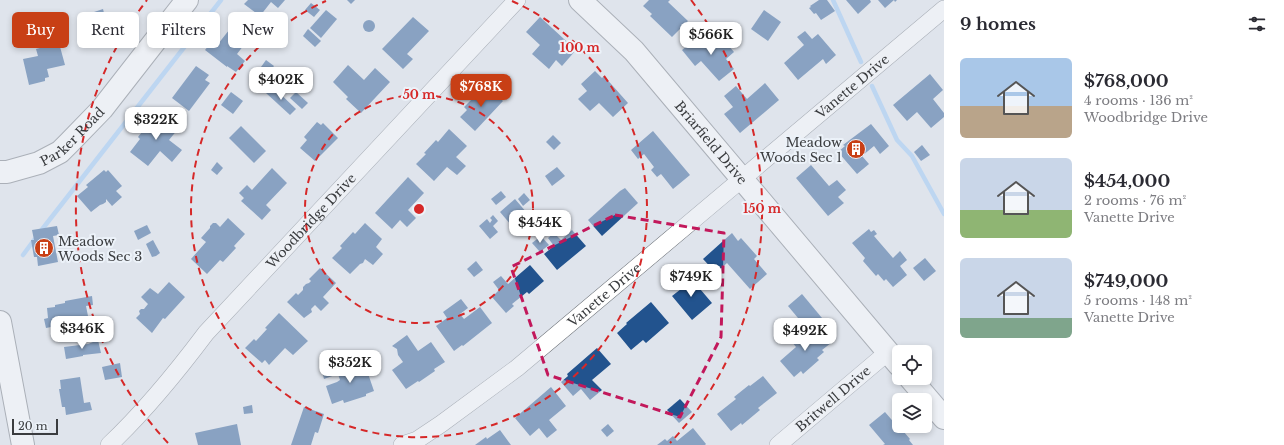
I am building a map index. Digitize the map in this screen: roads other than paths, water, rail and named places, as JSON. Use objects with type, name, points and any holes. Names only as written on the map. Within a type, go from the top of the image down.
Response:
[{"type":"street","name":"Parker Road","points":[[0,172],[7,172],[39,163],[60,152],[102,109],[187,0]]},
{"type":"street","name":"Woodbridge Drive","points":[[108,445],[167,384],[211,327],[517,0]]},
{"type":"street","name":"Briarfield Drive","points":[[580,0],[634,51],[892,356]]},
{"type":"street","name":"Vanette Drive","points":[[402,445],[417,440],[442,424],[517,368],[944,9]]},
{"type":"street","points":[[0,322],[23,445]]},
{"type":"street","name":"Britwell Drive","points":[[778,445],[892,360]]},
{"type":"street","points":[[916,385],[944,418]]},
{"type":"waterway","points":[[40,232],[221,0]]},
{"type":"waterway","points":[[833,0],[861,62]]},
{"type":"waterway","points":[[872,86],[897,140],[912,156],[944,214]]},
{"type":"waterway","points":[[23,255],[34,240]]},
{"type":"place","name":"Meadow Woods Sec 1","points":[[856,149]]},
{"type":"place","name":"Meadow Woods Sec 3","points":[[44,248]]}]
